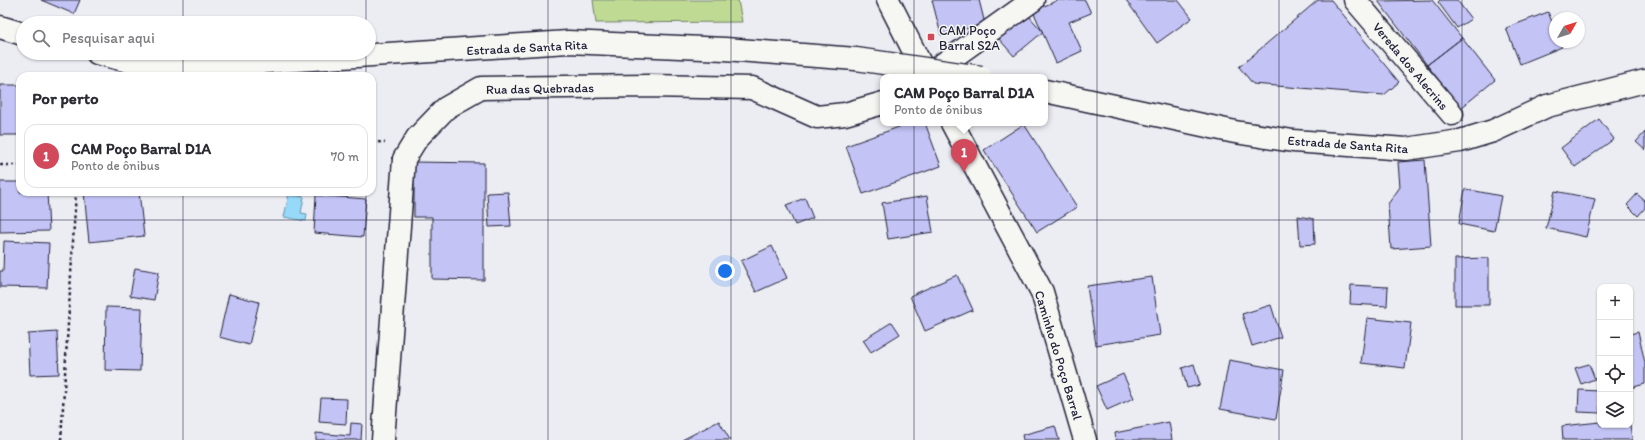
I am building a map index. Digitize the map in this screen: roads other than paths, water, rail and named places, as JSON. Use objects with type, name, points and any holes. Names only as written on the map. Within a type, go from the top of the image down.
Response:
[{"type":"street","points":[[888,0],[925,74]]},
{"type":"street","points":[[930,74],[1033,0]]},
{"type":"street","name":"Vereda dos Alecrins","points":[[1355,0],[1452,114]]},
{"type":"street","points":[[0,28],[16,32]]},
{"type":"street","name":"Estrada de Santa Rita","points":[[376,55],[568,42],[725,49],[856,59],[960,74]]},
{"type":"street","name":"Estrada de Santa Rita","points":[[124,60],[177,68],[297,60]]},
{"type":"street","name":"Estrada de Santa Rita","points":[[1048,91],[1236,132],[1293,141],[1406,149],[1460,141],[1493,131],[1547,106],[1645,81]]},
{"type":"street","name":"Rua das Quebradas","points":[[383,440],[404,159],[417,138],[446,108],[481,88],[632,86],[752,88],[817,117],[845,114],[880,104]]},
{"type":"street","name":"Caminho do Poço Barral","points":[[954,126],[1042,292],[1085,440]]},
{"type":"water","points":[[289,196],[304,197],[301,213],[307,214],[306,221],[284,217]]},
{"type":"place","name":"CAM Poço Barral S2A","points":[[931,37]]},
{"type":"place","name":"CAM Poço Barral D1A","points":[[964,172]]}]
